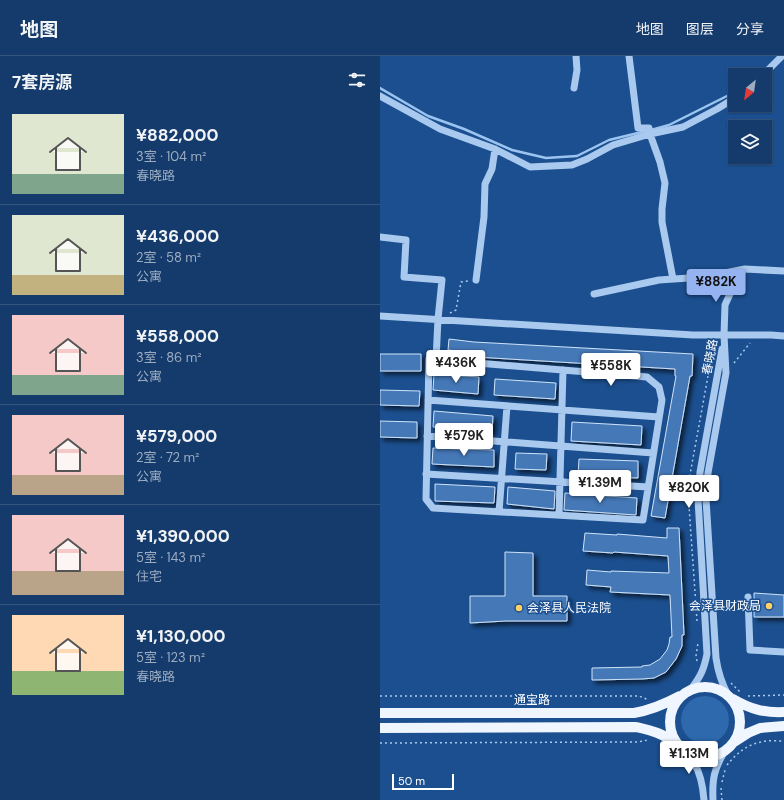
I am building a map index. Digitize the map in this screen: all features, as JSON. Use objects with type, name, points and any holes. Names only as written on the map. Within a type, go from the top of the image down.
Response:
[{"type":"main road","points":[[680,746],[671,732],[670,719],[673,706],[680,696],[691,689],[710,686],[717,688],[745,706],[758,710],[784,712]]},
{"type":"main road","name":"通宝路","points":[[380,713],[634,713],[649,710],[680,696]]},
{"type":"main road","points":[[730,697],[739,711],[740,730],[734,742]]},
{"type":"main road","points":[[380,728],[636,727],[666,736],[693,755],[713,756],[725,751],[734,742],[760,728],[784,726]]},
{"type":"street","points":[[574,88],[577,70],[576,56]]},
{"type":"street","points":[[629,56],[638,128],[649,128],[666,183],[662,209],[662,222],[673,279]]},
{"type":"street","points":[[770,68],[782,56]]},
{"type":"street","points":[[380,96],[440,129],[495,148],[530,167],[572,165],[587,159],[612,145],[650,134],[683,127],[728,102]]},
{"type":"street","points":[[476,280],[484,217],[485,184],[492,169],[495,148]]},
{"type":"street","points":[[380,237],[406,240],[404,278],[442,280],[436,360]]},
{"type":"street","points":[[594,294],[659,280],[704,277],[745,268],[784,271]]},
{"type":"street","points":[[724,335],[725,305],[730,294],[731,272]]},
{"type":"street","points":[[380,316],[693,335],[784,336]]},
{"type":"street","name":"春晓路","points":[[691,689],[705,667],[707,654],[698,499],[700,472],[724,335]]},
{"type":"street","name":"春晓路","points":[[724,335],[726,373],[708,473],[706,499],[716,658],[722,683],[730,697]]},
{"type":"street","points":[[429,359],[436,360],[646,377],[659,387],[662,400],[643,520],[433,508],[426,500],[426,474],[429,359]]},
{"type":"street","points":[[559,515],[564,370]]},
{"type":"street","points":[[428,400],[659,417]]},
{"type":"street","points":[[499,512],[507,406]]},
{"type":"street","points":[[427,436],[654,453]]},
{"type":"street","points":[[426,474],[648,487]]},
{"type":"street","points":[[748,596],[750,650],[784,652]]},
{"type":"street","points":[[680,746],[694,763],[700,774],[704,791],[704,800]]},
{"type":"street","points":[[713,800],[713,776],[725,751]]},
{"type":"path","points":[[438,319],[456,310],[461,282],[476,280]]},
{"type":"path","points":[[734,363],[756,336]]},
{"type":"path","points":[[728,680],[744,696],[784,696]]},
{"type":"path","points":[[380,696],[639,696],[664,704]]},
{"type":"path","points":[[380,742],[638,742],[666,736]]},
{"type":"path","points":[[722,800],[721,784],[726,766],[734,756],[747,746],[762,741],[784,741]]},
{"type":"shaded area","points":[[700,696],[710,696],[719,700],[725,706],[728,711],[728,729],[719,740],[710,744],[700,744],[691,740],[685,734],[681,725],[681,715],[685,706],[691,700]]},
{"type":"building","points":[[449,339],[474,342],[693,354],[692,376],[690,376],[665,518],[651,516],[676,376],[675,369],[476,357],[476,353],[448,350]]},
{"type":"building","points":[[380,354],[421,354],[421,371],[380,371]]},
{"type":"building","points":[[434,374],[479,377],[478,394],[433,390]]},
{"type":"building","points":[[495,379],[556,383],[555,399],[494,395]]},
{"type":"building","points":[[380,390],[420,391],[419,406],[380,405]]},
{"type":"building","points":[[434,411],[493,416],[492,432],[433,427]]},
{"type":"building","points":[[380,421],[417,422],[417,438],[380,437]]},
{"type":"building","points":[[572,422],[642,426],[641,445],[571,441]]},
{"type":"building","points":[[433,448],[494,450],[494,467],[432,464]]},
{"type":"building","points":[[516,453],[547,454],[546,470],[515,469]]},
{"type":"building","points":[[579,459],[638,461],[638,478],[578,476]]},
{"type":"building","points":[[435,484],[495,487],[494,503],[435,501]]},
{"type":"building","points":[[508,487],[555,491],[554,509],[507,504]]},
{"type":"building","points":[[565,493],[637,498],[636,515],[564,510]]},
{"type":"building","points":[[667,528],[679,528],[684,635],[682,635],[682,646],[676,659],[666,672],[654,678],[592,680],[592,668],[642,667],[650,665],[660,659],[667,650],[670,637],[672,637],[670,595],[610,592],[611,587],[586,585],[587,570],[669,573],[668,556],[583,551],[585,533],[667,538]]},
{"type":"building","name":"会泽县人民法院","points":[[505,552],[533,553],[533,596],[567,596],[567,621],[506,621],[470,623],[470,596],[505,596]]},
{"type":"building","name":"会泽县财政局","points":[[754,593],[784,595],[784,617],[754,617]]},
{"type":"waterway","points":[[380,88],[428,116],[464,129],[512,150],[546,158],[577,156],[609,140],[646,131]]},
{"type":"waterway","points":[[651,130],[669,125],[728,96]]},
{"type":"place","name":"会泽县财政局","points":[[769,606]]},
{"type":"place","name":"会泽县人民法院","points":[[519,608]]}]
